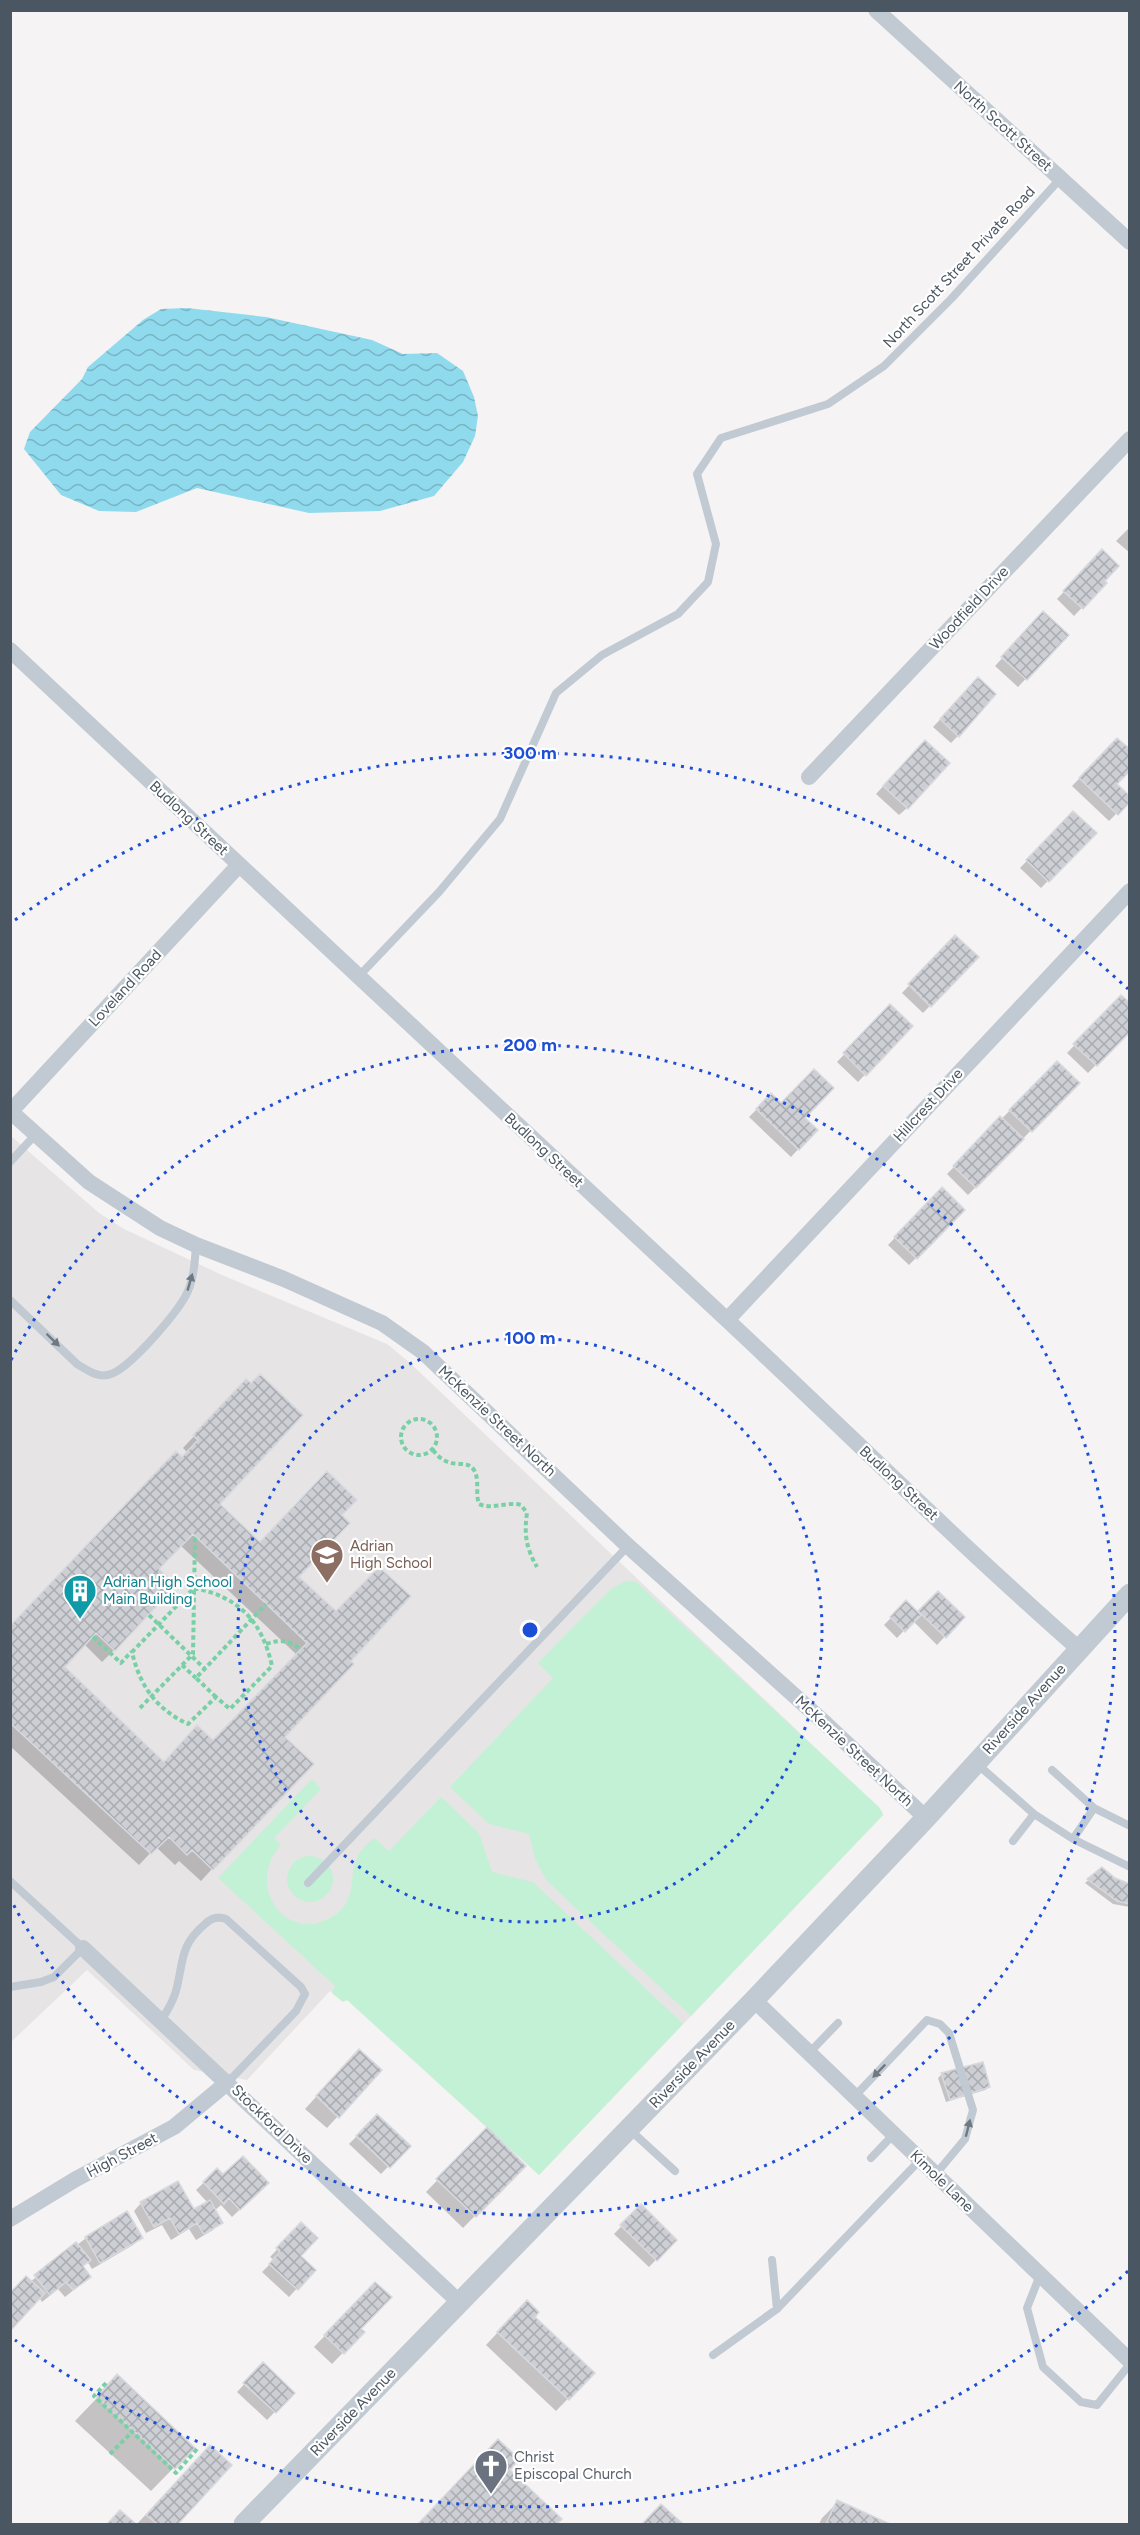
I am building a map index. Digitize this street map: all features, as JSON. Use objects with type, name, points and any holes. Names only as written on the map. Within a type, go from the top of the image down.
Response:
[{"type":"street","name":"North Scott Street","points":[[876,10],[1130,242]]},
{"type":"street","name":"Woodfield Drive","points":[[809,777],[1130,439]]},
{"type":"street","name":"Budlong Street","points":[[10,650],[358,978],[727,1320],[1018,1596],[1079,1649]]},
{"type":"street","name":"Loveland Road","points":[[11,1111],[239,865]]},
{"type":"street","name":"Hillcrest Drive","points":[[727,1320],[1130,891]]},
{"type":"street","name":"McKenzie Street North","points":[[11,1111],[89,1182],[160,1228],[196,1245],[284,1279],[382,1323],[423,1352],[464,1388],[628,1546],[826,1724],[926,1818]]},
{"type":"street","name":"Riverside Avenue","points":[[244,2524],[754,2000],[926,1818],[1130,1594]]},
{"type":"street","name":"Stockford Drive","points":[[83,1948],[228,2082],[459,2302]]},
{"type":"street","name":"Kimole Lane","points":[[754,2000],[1130,2363]]},
{"type":"street","name":"High Street","points":[[10,2219],[76,2179],[174,2127],[228,2082]]},
{"type":"lane","name":"North Scott Street Private Road","points":[[358,978],[438,892],[500,819],[556,693],[602,655],[678,614],[708,582],[716,544],[698,474],[721,438],[828,404],[884,366],[951,299],[1060,179]]},
{"type":"lane","points":[[10,1162],[36,1134]]},
{"type":"lane","points":[[10,1300],[77,1364],[89,1372],[101,1375],[112,1374],[134,1357],[177,1312],[189,1291],[196,1245]]},
{"type":"lane","points":[[308,1883],[628,1546]]},
{"type":"lane","points":[[976,1763],[1034,1814],[1073,1839],[1130,1867]]},
{"type":"lane","points":[[1052,1770],[1094,1808],[1130,1826]]},
{"type":"lane","points":[[1073,1839],[1094,1808]]},
{"type":"lane","points":[[1013,1840],[1034,1814]]},
{"type":"lane","points":[[10,1881],[83,1948],[54,1977],[41,1982],[10,1987]]},
{"type":"lane","points":[[161,2021],[176,1991],[182,1956],[187,1944],[210,1919],[222,1917],[226,1919],[293,1978],[305,1994],[296,2011],[228,2082]]},
{"type":"lane","points":[[854,2097],[927,2020],[939,2024],[949,2033],[973,2110],[965,2139],[935,2175]]},
{"type":"lane","points":[[809,2053],[838,2024]]},
{"type":"lane","points":[[629,2129],[675,2171]]},
{"type":"lane","points":[[871,2158],[893,2134]]},
{"type":"lane","points":[[713,2355],[777,2309],[920,2160]]},
{"type":"lane","points":[[772,2260],[777,2309]]},
{"type":"lane","points":[[1040,2275],[1027,2308],[1043,2367],[1081,2402],[1097,2405],[1130,2363]]},
{"type":"path","points":[[416,1418],[422,1418],[432,1424],[438,1434],[433,1450],[427,1454],[415,1455],[404,1448],[401,1436],[406,1424],[416,1418]]},
{"type":"path","points":[[433,1450],[440,1460],[448,1464],[465,1464],[472,1467],[477,1477],[476,1496],[479,1504],[487,1508],[513,1503],[521,1505],[526,1513],[524,1530],[527,1549],[537,1567]]},
{"type":"path","points":[[140,1708],[193,1654],[195,1536]]},
{"type":"path","points":[[182,1665],[230,1709],[272,1666],[266,1644],[252,1619],[227,1599],[212,1592],[194,1588]]},
{"type":"path","points":[[93,1636],[121,1663],[194,1588]]},
{"type":"path","points":[[196,1678],[266,1604]]},
{"type":"path","points":[[149,1615],[205,1669]]},
{"type":"path","points":[[266,1644],[279,1640],[291,1642],[301,1650]]},
{"type":"path","points":[[132,1652],[136,1668],[151,1697],[161,1707],[188,1724],[216,1696]]},
{"type":"path","points":[[106,2383],[94,2396],[176,2472],[197,2449]]},
{"type":"path","points":[[110,2454],[132,2432]]},
{"type":"shaded area","name":"Adrian High School","points":[[11,1136],[99,1213],[124,1229],[222,1275],[387,1344],[409,1362],[882,1811],[883,1815],[539,2175],[347,1999],[330,1991],[247,2080],[194,2070],[87,1970],[11,2042]]},
{"type":"green space","points":[[635,1581],[879,1807],[883,1815],[691,2016],[547,1881],[535,1859],[529,1834],[489,1824],[450,1787],[553,1678],[538,1663],[611,1589],[624,1582]]},
{"type":"green space","points":[[312,1779],[321,1789],[274,1838],[281,1845],[271,1860],[267,1876],[269,1892],[275,1906],[285,1916],[298,1923],[313,1924],[339,1912],[349,1898],[354,1867],[362,1850],[374,1838],[389,1851],[441,1797],[479,1833],[492,1872],[533,1882],[683,2024],[539,2175],[347,2000],[343,2002],[332,1993],[335,1986],[218,1878]]},
{"type":"green space","points":[[310,1856],[326,1863],[333,1879],[326,1895],[310,1902],[294,1895],[287,1879],[294,1863]]},
{"type":"water","points":[[187,308],[266,317],[372,340],[403,354],[437,353],[463,371],[474,397],[478,416],[475,436],[463,462],[434,496],[380,511],[309,513],[197,488],[136,512],[99,511],[61,495],[24,449],[30,432],[82,379],[88,367],[143,320],[161,309]]},
{"type":"building","points":[[1102,549],[1119,566],[1083,609],[1063,591]]},
{"type":"building","points":[[1043,611],[1069,635],[1027,680],[1001,657]]},
{"type":"building","points":[[978,677],[996,694],[959,737],[940,719]]},
{"type":"building","points":[[1117,738],[1130,749],[1130,771],[1117,784],[1130,796],[1130,802],[1118,815],[1079,778]]},
{"type":"building","points":[[925,740],[950,763],[908,809],[883,786]]},
{"type":"building","points":[[1073,811],[1097,833],[1049,882],[1026,860]]},
{"type":"building","points":[[955,935],[979,957],[931,1007],[908,984]]},
{"type":"building","points":[[1121,995],[1130,1003],[1130,1032],[1097,1066],[1073,1044]]},
{"type":"building","points":[[890,1004],[913,1026],[866,1076],[843,1053]]},
{"type":"building","points":[[1057,1061],[1080,1083],[1032,1132],[1009,1110]]},
{"type":"building","points":[[814,1069],[834,1088],[805,1118],[818,1130],[799,1150],[756,1109],[771,1093],[781,1103]]},
{"type":"building","points":[[1000,1116],[1024,1139],[976,1188],[953,1166]]},
{"type":"building","points":[[942,1187],[965,1210],[917,1259],[894,1237]]},
{"type":"building","name":"Adrian High School Main Building","points":[[260,1374],[303,1415],[220,1504],[260,1542],[327,1471],[357,1500],[342,1515],[350,1523],[299,1577],[336,1611],[379,1567],[411,1596],[351,1661],[354,1664],[285,1737],[314,1764],[213,1870],[192,1850],[187,1855],[169,1837],[151,1854],[10,1723],[10,1626],[176,1451],[182,1457],[198,1440],[193,1435],[246,1379],[251,1383]],"holes":[[[193,1534],[307,1643],[213,1740],[197,1725],[164,1762],[65,1667],[96,1633],[115,1651],[176,1585],[159,1569]]]},
{"type":"building","points":[[938,1591],[965,1617],[946,1638],[918,1611]]},
{"type":"building","points":[[906,1600],[921,1615],[905,1632],[890,1617]]},
{"type":"building","points":[[1102,1867],[1115,1878],[1130,1884],[1130,1904],[1117,1901],[1087,1879]]},
{"type":"building","points":[[359,2049],[382,2070],[339,2118],[316,2096]]},
{"type":"building","points":[[983,2062],[990,2087],[950,2100],[941,2073]]},
{"type":"building","points":[[377,2114],[411,2146],[390,2168],[356,2136]]},
{"type":"building","points":[[487,2127],[526,2166],[476,2217],[436,2179]]},
{"type":"building","points":[[243,2156],[269,2183],[240,2210],[229,2198],[224,2204],[203,2182],[217,2168],[223,2174]]},
{"type":"building","points":[[178,2181],[194,2209],[210,2200],[223,2223],[204,2234],[197,2223],[179,2234],[170,2218],[154,2227],[140,2202]]},
{"type":"building","points":[[641,2204],[677,2240],[657,2261],[620,2225]]},
{"type":"building","points":[[127,2211],[143,2238],[100,2263],[85,2237]]},
{"type":"building","points":[[301,2222],[318,2238],[301,2256],[316,2270],[298,2290],[269,2264],[280,2252],[276,2248]]},
{"type":"building","points":[[76,2242],[91,2260],[83,2266],[91,2277],[73,2290],[66,2282],[50,2295],[34,2275]]},
{"type":"building","points":[[26,2276],[45,2293],[10,2331],[10,2293]]},
{"type":"building","points":[[375,2282],[392,2297],[361,2329],[365,2332],[344,2354],[324,2335]]},
{"type":"building","points":[[527,2300],[539,2312],[535,2317],[595,2373],[569,2400],[497,2332]]},
{"type":"building","points":[[263,2362],[295,2393],[276,2413],[243,2383]]},
{"type":"building","points":[[117,2374],[195,2448],[175,2469],[97,2397]]},
{"type":"building","name":"Christ Episcopal Church","points":[[498,2439],[519,2459],[510,2470],[562,2519],[557,2524],[418,2524]]},
{"type":"building","points":[[210,2445],[232,2465],[178,2524],[157,2524],[146,2515]]},
{"type":"building","points":[[837,2500],[890,2524],[826,2524]]},
{"type":"building","points":[[661,2504],[683,2524],[642,2524]]},
{"type":"building","points":[[120,2510],[136,2524],[107,2524]]},
{"type":"place","name":"Adrian High School","points":[[327,1584]]},
{"type":"place","name":"Adrian High School Main Building","points":[[80,1620]]},
{"type":"place","name":"Christ Episcopal Church","points":[[491,2495]]}]
